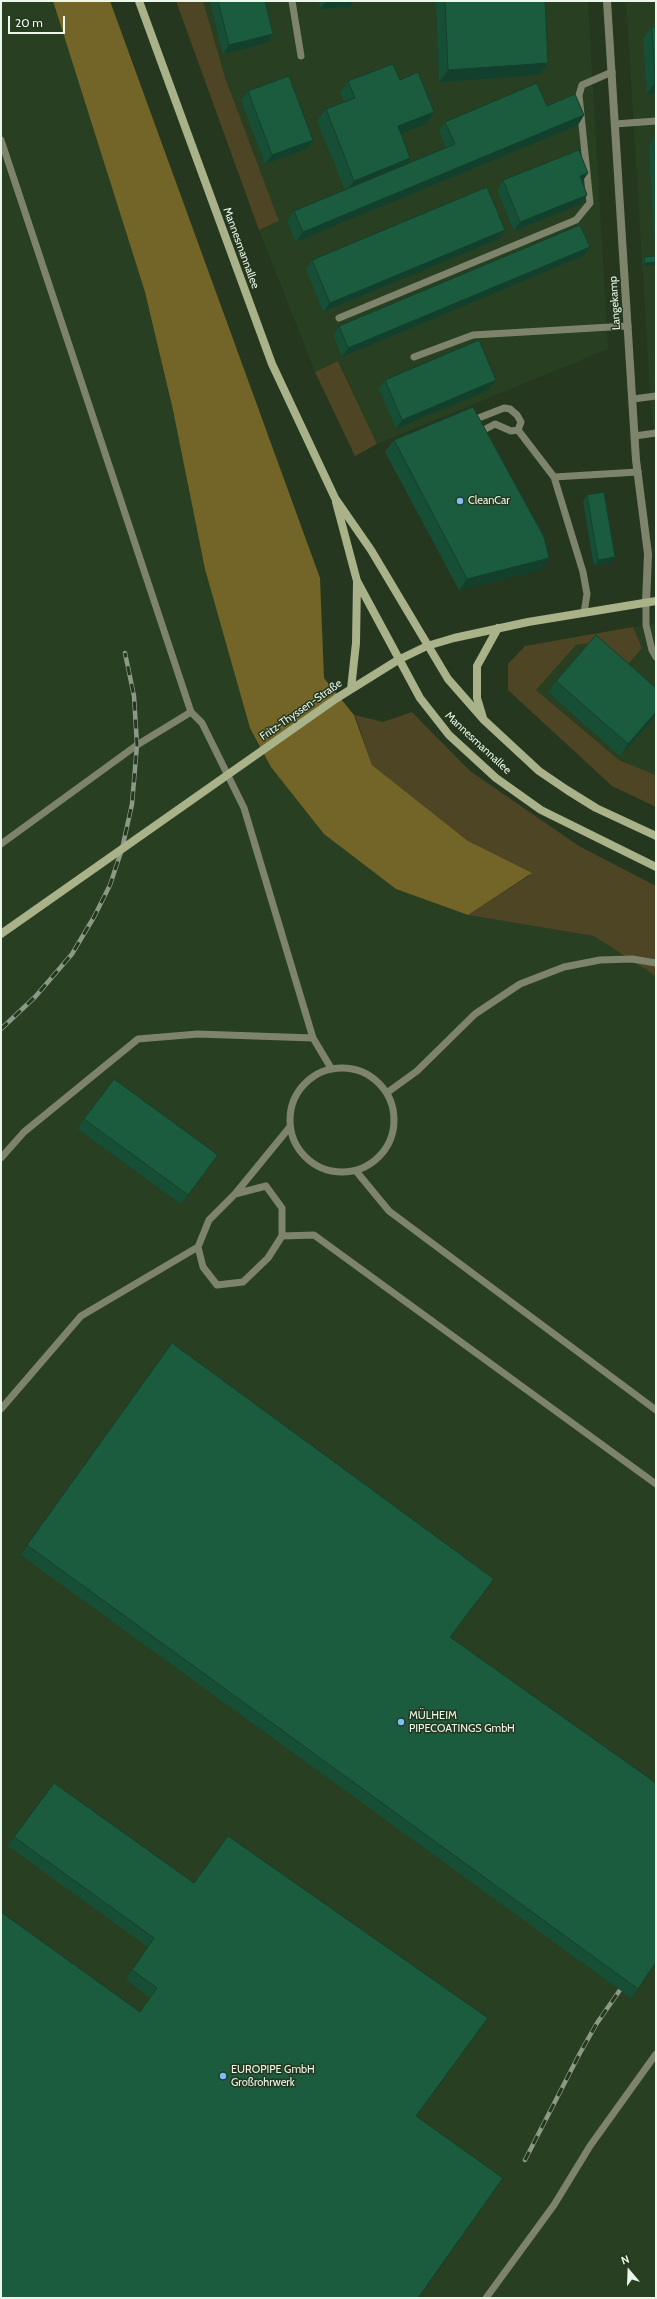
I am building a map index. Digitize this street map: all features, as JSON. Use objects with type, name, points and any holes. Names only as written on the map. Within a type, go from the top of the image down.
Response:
[{"type":"main road","name":"Mannesmannallee","points":[[139,1],[272,364],[335,498],[371,550],[427,646],[454,687],[484,720],[539,770],[567,790],[596,808],[656,836]]},
{"type":"main road","name":"Mannesmannallee","points":[[335,498],[357,581],[398,660],[434,717],[449,735],[496,778],[541,810],[656,867]]},
{"type":"main road","points":[[351,689],[356,643],[357,581]]},
{"type":"main road","name":"Fritz-Thyssen-Straße","points":[[1,934],[337,698],[398,660],[427,646],[498,628],[656,601]]},
{"type":"main road","points":[[484,720],[477,698],[477,666],[498,628]]},
{"type":"street","name":"Langekamp","points":[[607,1],[632,399],[638,472],[648,554],[646,603]]},
{"type":"lane","points":[[292,1],[301,56]]},
{"type":"lane","points":[[339,318],[576,220],[590,203],[579,95],[582,85],[612,72]]},
{"type":"lane","points":[[615,124],[656,121]]},
{"type":"lane","points":[[1,140],[191,712],[202,723],[244,808],[313,1038],[331,1068]]},
{"type":"lane","points":[[414,356],[473,335],[628,326]]},
{"type":"lane","points":[[632,399],[656,396]]},
{"type":"lane","points":[[468,423],[504,408],[510,409],[517,415],[521,422],[518,430]]},
{"type":"lane","points":[[474,434],[495,424],[499,424],[511,431],[518,430]]},
{"type":"lane","points":[[518,430],[554,477],[583,572],[587,594],[584,613]]},
{"type":"lane","points":[[635,436],[656,433]]},
{"type":"lane","points":[[554,477],[638,472]]},
{"type":"lane","points":[[646,603],[646,625],[652,650],[656,657]]},
{"type":"lane","points":[[1,844],[137,745],[191,712]]},
{"type":"lane","points":[[388,1092],[417,1071],[475,1014],[520,984],[564,967],[600,960],[632,959],[656,963]]},
{"type":"lane","points":[[1,1158],[24,1132],[138,1039],[198,1034],[313,1038]]},
{"type":"lane","points":[[331,1068],[354,1068],[375,1078],[388,1092],[394,1111],[394,1129],[389,1144],[378,1159],[356,1171],[338,1172],[313,1164],[300,1152],[290,1128],[290,1109],[297,1091],[310,1078],[331,1068]]},
{"type":"lane","points":[[235,1194],[266,1186],[282,1208],[282,1236],[268,1258],[243,1282],[217,1285],[203,1267],[198,1247],[209,1220],[235,1194],[290,1128]]},
{"type":"lane","points":[[356,1171],[389,1211],[656,1410]]},
{"type":"lane","points":[[282,1236],[314,1235],[656,1484]]},
{"type":"lane","points":[[1,1409],[81,1316],[198,1247]]},
{"type":"lane","points":[[486,2298],[554,2205],[590,2146],[656,2054]]},
{"type":"shaded area","points":[[1,1],[53,1],[145,292],[173,410],[396,889],[468,915],[594,936],[656,941],[656,2298],[1,2298]]},
{"type":"shaded area","points":[[53,1],[110,1],[320,578],[324,678],[354,715],[372,765],[468,841],[532,873],[468,915],[396,889],[324,834],[271,767],[250,728],[205,569],[173,410],[145,292]]},
{"type":"shaded area","points":[[176,1],[203,1],[225,77],[279,221],[259,230]]},
{"type":"shaded area","points":[[203,1],[588,1],[608,349],[377,444],[339,361],[315,372],[259,230],[279,221],[225,77]]},
{"type":"shaded area","points":[[626,1],[656,1],[656,452],[651,407]]},
{"type":"shaded area","points":[[338,361],[377,444],[355,456],[315,372]]},
{"type":"shaded area","points":[[656,623],[656,775],[619,760],[536,690],[576,645],[597,642],[642,648],[633,627]]},
{"type":"shaded area","points":[[633,627],[642,648],[623,670],[598,642],[576,645],[536,690],[619,760],[656,775],[656,807],[612,786],[508,690],[508,664],[525,646]]},
{"type":"shaded area","points":[[412,712],[470,771],[579,846],[656,886],[656,976],[594,936],[468,915],[530,875],[468,841],[372,765],[355,715],[383,722]]},
{"type":"building","points":[[218,1],[265,1],[273,34],[229,45]]},
{"type":"building","points":[[445,1],[545,1],[548,63],[448,70]]},
{"type":"building","points":[[652,27],[656,27],[656,82],[655,82]]},
{"type":"building","points":[[393,64],[400,80],[418,72],[434,112],[398,126],[410,158],[354,181],[326,109],[355,98],[348,81]]},
{"type":"building","points":[[289,76],[313,140],[272,155],[248,91]]},
{"type":"building","points":[[537,83],[547,106],[575,94],[584,115],[303,232],[294,211],[455,144],[445,122]]},
{"type":"building","points":[[579,150],[588,173],[580,176],[587,195],[520,222],[503,180]]},
{"type":"building","points":[[487,187],[505,230],[330,303],[312,260]]},
{"type":"building","points":[[580,225],[590,247],[348,348],[339,326]]},
{"type":"building","points":[[656,256],[656,262],[645,263],[644,257]]},
{"type":"building","points":[[479,340],[496,380],[402,420],[385,380]]},
{"type":"building","name":"CleanCar","points":[[473,407],[544,537],[549,558],[467,579],[394,440]]},
{"type":"building","points":[[604,492],[615,557],[598,560],[587,495]]},
{"type":"building","points":[[596,635],[656,688],[656,712],[628,744],[556,681]]},
{"type":"building","points":[[114,1079],[218,1155],[188,1195],[84,1119]]},
{"type":"building","name":"MÜLHEIM PIPECOATINGS GmbH","points":[[172,1343],[494,1579],[450,1637],[656,1783],[656,1962],[638,1989],[27,1545]]},
{"type":"building","name":"EUROPIPE GmbH Großrohrwerk","points":[[54,1783],[194,1883],[228,1836],[488,2018],[416,2116],[503,2178],[418,2298],[1,2298],[1,1912],[140,2012],[157,1988],[132,1970],[154,1938],[14,1837]]},
{"type":"railway","points":[[1,1029],[35,997],[72,954],[94,917],[110,885],[122,849],[132,804],[137,745],[134,696],[125,653]]},
{"type":"railway","points":[[525,2160],[580,2053],[597,2023],[620,1990]]},
{"type":"place","name":"CleanCar","points":[[460,501]]},
{"type":"place","name":"MÜLHEIM PIPECOATINGS GmbH","points":[[401,1722]]},
{"type":"place","name":"EUROPIPE GmbH Großrohrwerk","points":[[223,2076]]}]
